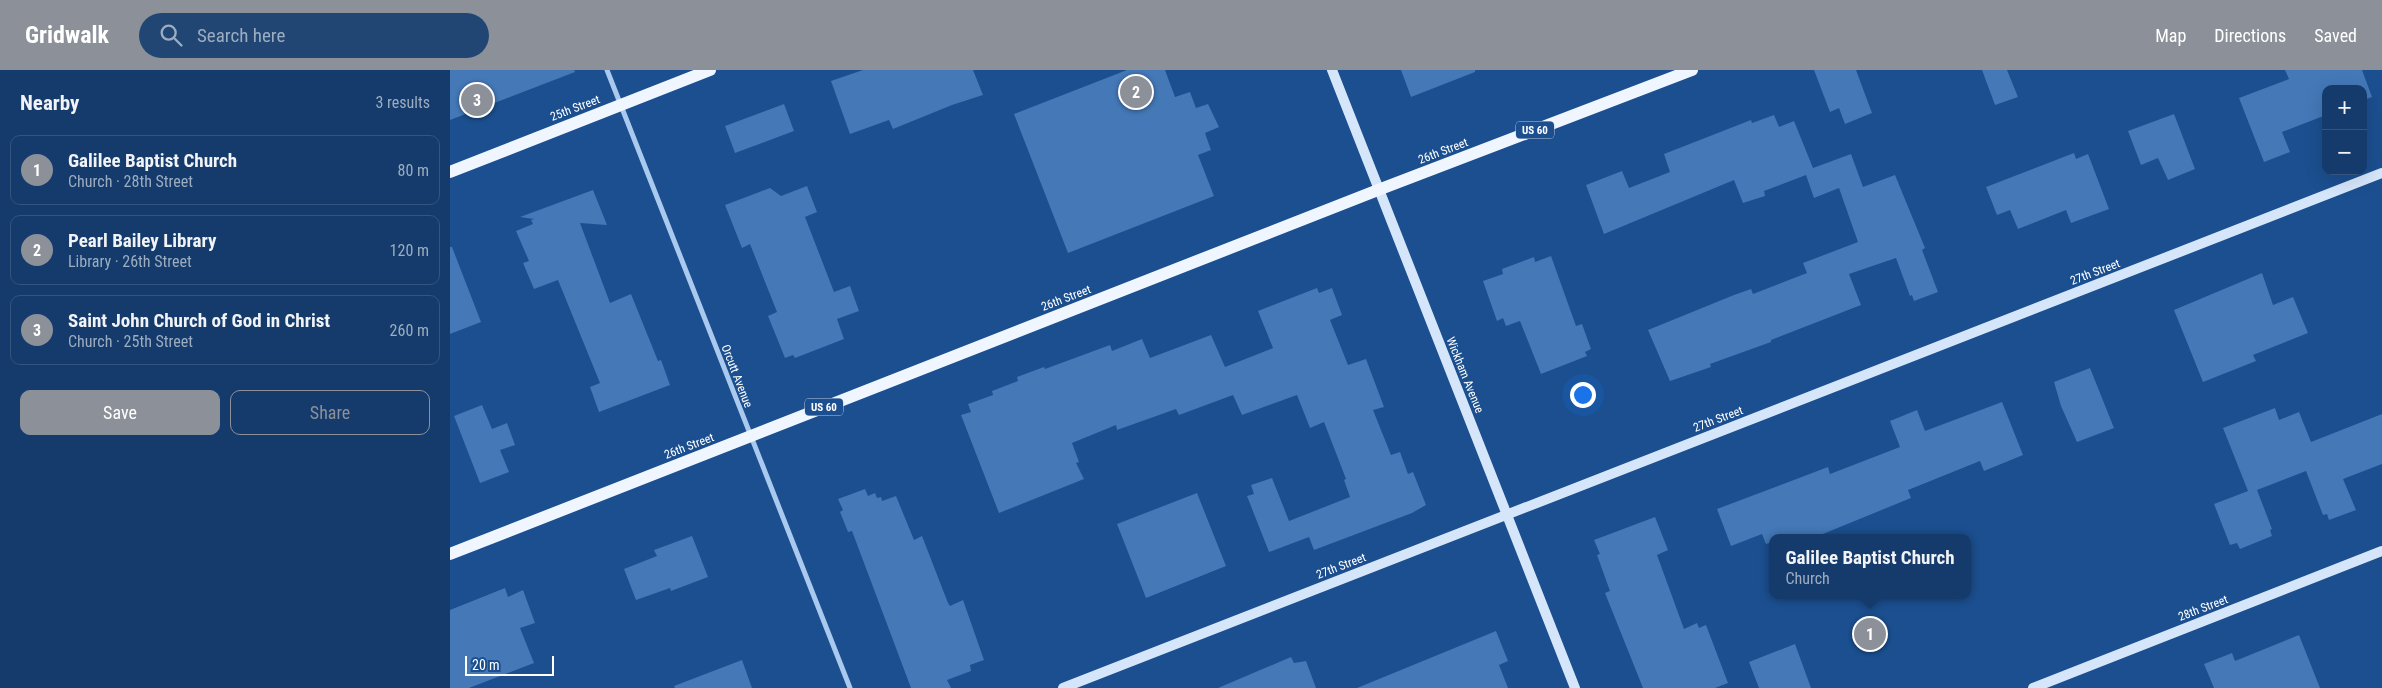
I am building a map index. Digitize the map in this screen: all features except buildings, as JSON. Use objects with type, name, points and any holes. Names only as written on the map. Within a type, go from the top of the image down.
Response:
[{"type":"main road","name":"25th Street","points":[[450,172],[710,70]]},
{"type":"main road","name":"Wickham Avenue","points":[[1332,70],[1575,688]]},
{"type":"main road","name":"26th Street","points":[[450,554],[1378,190],[1692,70]]},
{"type":"main road","name":"27th Street","points":[[1062,688],[2382,173]]},
{"type":"main road","name":"28th Street","points":[[2033,688],[2382,551]]},
{"type":"street","name":"Orcutt Avenue","points":[[607,70],[850,688]]},
{"type":"place","name":"Pearl Bailey Library","points":[[1136,92]]},
{"type":"place","name":"Saint John Church of God in Christ","points":[[477,100]]},
{"type":"place","name":"Galilee Baptist Church","points":[[1870,634]]}]
